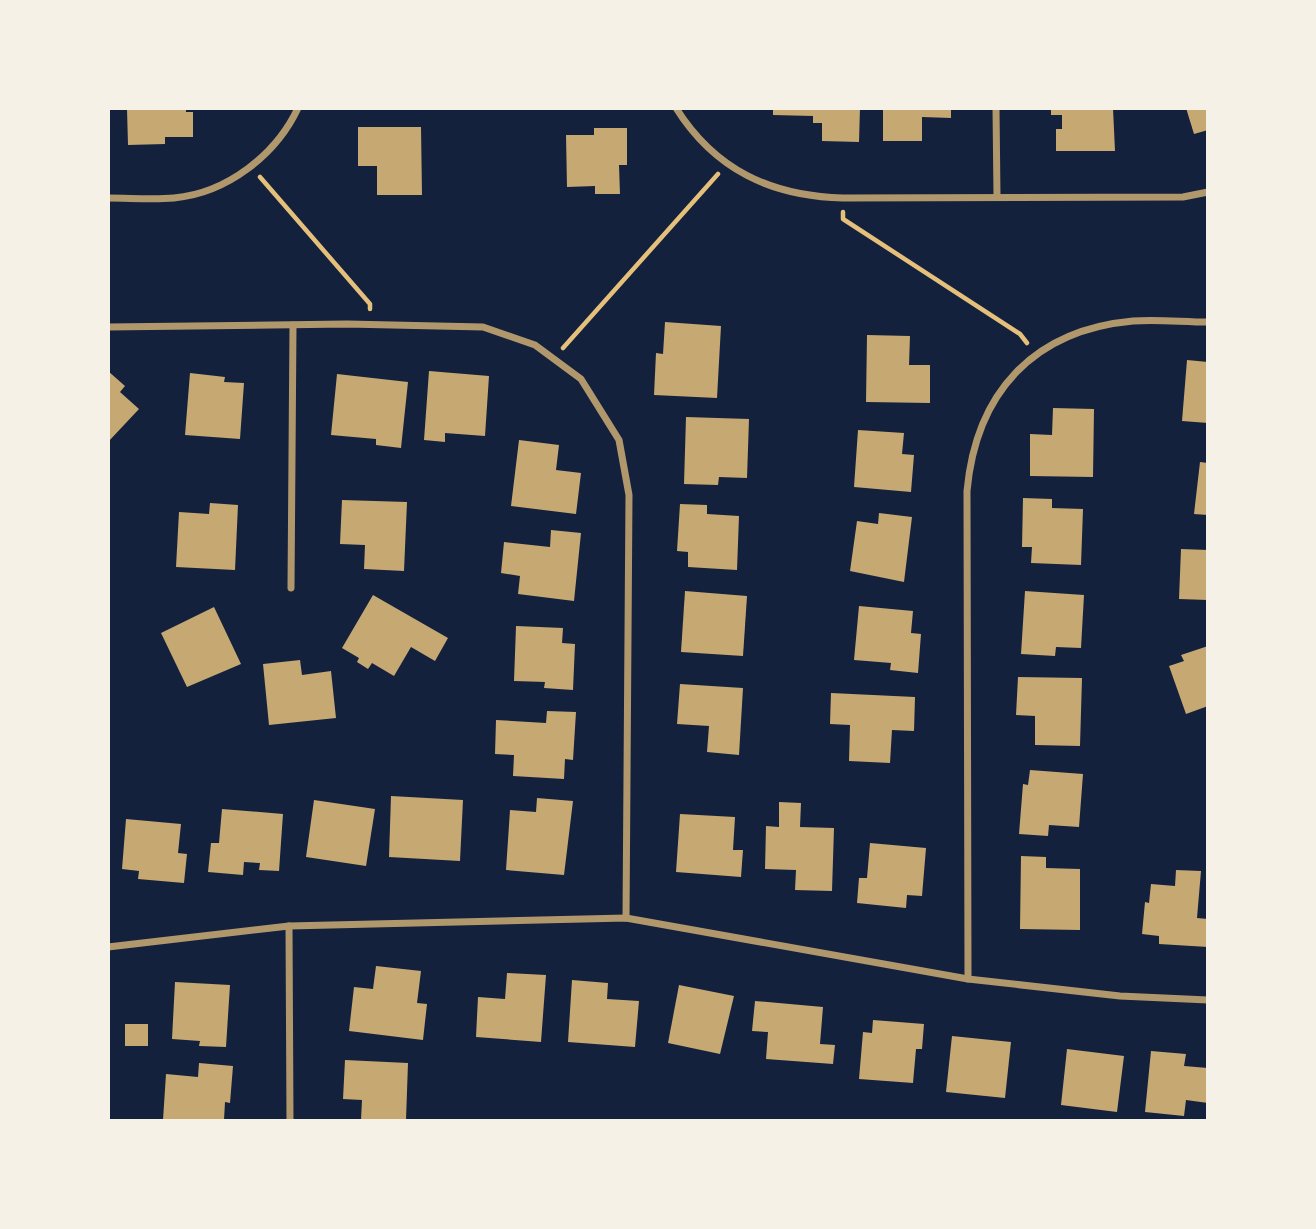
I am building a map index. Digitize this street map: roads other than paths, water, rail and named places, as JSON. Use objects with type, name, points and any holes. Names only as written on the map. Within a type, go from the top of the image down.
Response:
[{"type":"street","points":[[108,198],[176,198],[227,181],[248,169],[275,143],[298,108]]},
{"type":"street","points":[[676,108],[691,131],[726,164],[766,187],[797,194],[843,198],[1183,197],[1208,192]]},
{"type":"street","points":[[996,108],[997,196]]},
{"type":"street","points":[[968,979],[967,491],[970,463],[986,414],[1000,390],[1020,366],[1070,335],[1134,321],[1208,322]]},
{"type":"street","points":[[108,327],[372,324],[484,327],[535,345],[581,379],[619,440],[629,495],[626,918]]},
{"type":"street","points":[[291,588],[293,325]]},
{"type":"street","points":[[108,947],[289,926],[626,918],[968,979],[1120,996],[1208,1000]]},
{"type":"street","points":[[289,926],[290,1121]]}]
